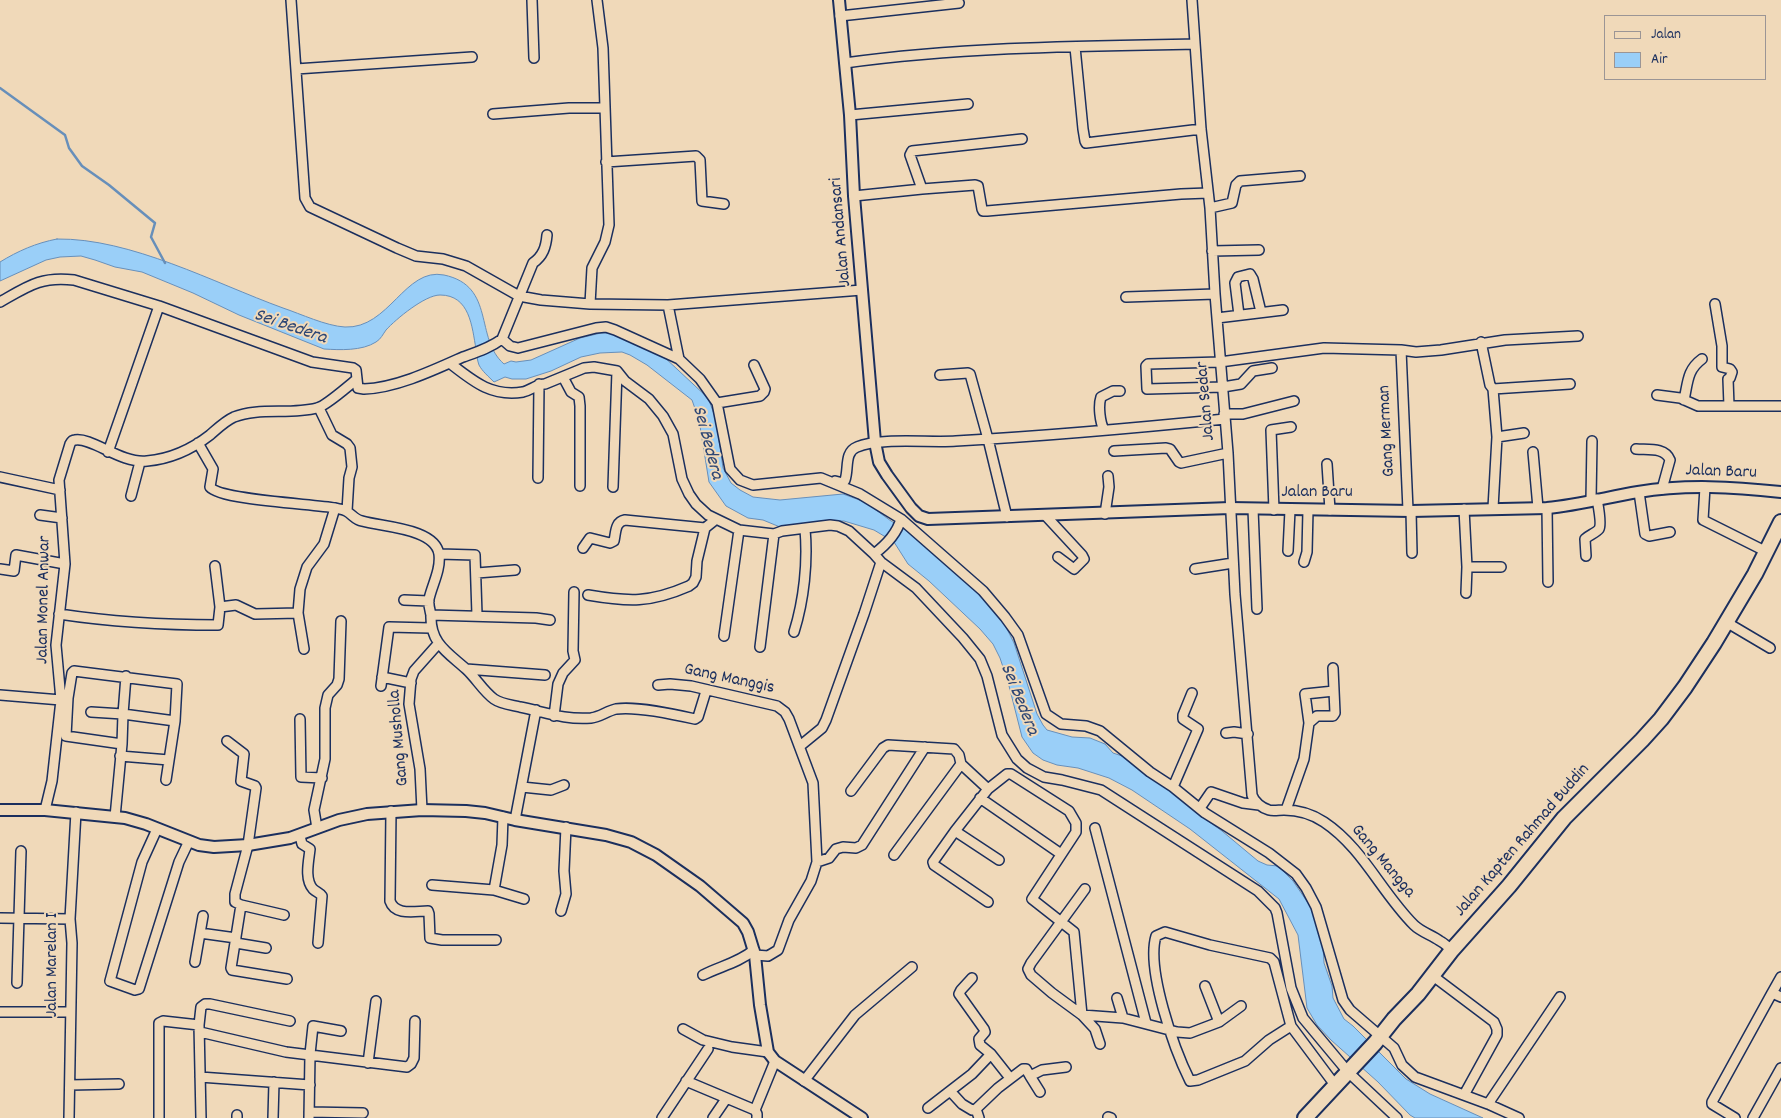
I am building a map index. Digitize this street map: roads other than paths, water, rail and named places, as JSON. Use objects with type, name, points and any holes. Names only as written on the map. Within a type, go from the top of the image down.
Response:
[{"type":"main road","name":"Jalan Kapten Rahmad Buddin","points":[[1305,1118],[1418,994],[1452,950],[1564,818],[1642,740],[1685,687],[1755,574],[1781,522]]},
{"type":"street","points":[[291,0],[305,198],[310,207],[416,256],[443,259],[466,266],[519,296],[541,300],[590,304],[668,305],[862,290]]},
{"type":"street","points":[[532,0],[534,58]]},
{"type":"street","points":[[590,304],[592,268],[605,242],[609,225],[603,48],[597,0]]},
{"type":"street","name":"Jalan Andansari","points":[[839,0],[850,115],[854,196],[875,442],[880,462]]},
{"type":"street","name":"Jalan Sedar","points":[[1192,0],[1201,129],[1210,208],[1216,318],[1228,454],[1233,563],[1250,775],[1256,802]]},
{"type":"street","points":[[840,16],[959,4]]},
{"type":"street","points":[[845,63],[1041,47],[1195,44]]},
{"type":"street","points":[[1075,47],[1086,143],[1201,129]]},
{"type":"street","points":[[296,69],[472,57]]},
{"type":"street","points":[[850,115],[968,104]]},
{"type":"street","points":[[493,114],[569,108],[604,108]]},
{"type":"street","points":[[922,189],[910,155],[912,151],[1022,139]]},
{"type":"street","points":[[606,162],[696,156],[700,160],[702,202],[724,204]]},
{"type":"street","points":[[1210,208],[1232,203],[1236,185],[1240,181],[1300,176]]},
{"type":"street","points":[[854,196],[922,189],[978,186],[983,211],[1208,193]]},
{"type":"street","points":[[0,302],[42,280],[62,279],[86,283],[159,306],[312,362],[353,368],[357,373],[358,388],[368,388],[403,381],[451,364],[492,346],[502,339],[533,263],[540,258],[546,245],[547,235]]},
{"type":"street","points":[[1212,251],[1260,250]]},
{"type":"street","points":[[1239,315],[1235,282],[1238,277],[1247,274],[1253,279],[1260,312]]},
{"type":"street","points":[[1126,297],[1215,294]]},
{"type":"street","points":[[1715,304],[1722,346],[1722,365],[1724,368],[1732,370],[1728,379],[1729,406]]},
{"type":"street","points":[[668,305],[679,359]]},
{"type":"street","points":[[108,452],[159,306]]},
{"type":"street","points":[[1216,318],[1283,310]]},
{"type":"street","points":[[502,339],[510,346],[518,348],[606,327],[679,359],[700,379],[717,403],[730,468],[740,480],[753,485],[817,478],[843,483],[846,478],[851,452],[858,446],[875,442],[954,441],[1104,430],[1225,417],[1294,401]]},
{"type":"street","points":[[1272,368],[1253,371],[1241,384],[1223,387],[1146,388],[1146,366],[1148,364],[1220,362],[1324,348],[1416,352],[1441,350],[1481,342],[1578,336]]},
{"type":"street","points":[[1481,342],[1490,385],[1493,389],[1497,437],[1493,508]]},
{"type":"street","name":"Gang Merman","points":[[1401,350],[1412,553]]},
{"type":"street","points":[[1684,400],[1692,368],[1702,359]]},
{"type":"street","points":[[451,364],[478,384],[494,392],[510,393],[526,391],[539,384],[545,384],[584,368],[594,367],[617,371],[625,381],[649,399],[663,416],[673,434],[682,479],[689,494],[696,504],[715,520],[739,530],[774,534],[819,525],[838,526],[849,531],[881,562],[916,588],[964,638],[980,659],[987,676],[1002,735],[1017,759],[1044,777],[1101,790],[1258,891],[1275,908],[1296,1004],[1303,1018],[1352,1067],[1397,1118]]},
{"type":"street","points":[[717,403],[760,396],[764,392],[765,389],[754,365]]},
{"type":"street","points":[[613,486],[617,371]]},
{"type":"street","points":[[940,375],[970,374],[1007,517]]},
{"type":"street","points":[[563,377],[571,392],[579,397],[580,486]]},
{"type":"street","points":[[346,511],[352,467],[350,448],[332,435],[319,408],[357,379]]},
{"type":"street","points":[[538,478],[539,384]]},
{"type":"street","points":[[1493,389],[1570,384]]},
{"type":"street","points":[[1104,430],[1099,402],[1101,397],[1113,391],[1120,391]]},
{"type":"street","points":[[1657,395],[1680,398],[1698,406],[1781,406]]},
{"type":"street","name":"Jalan Monel Anwar","points":[[45,810],[52,781],[61,700],[56,645],[65,564],[60,475],[72,441],[89,443],[121,458],[140,462],[185,451],[232,417],[251,413],[319,408]]},
{"type":"street","points":[[1274,510],[1271,430],[1291,427]]},
{"type":"street","points":[[1497,437],[1524,433]]},
{"type":"street","points":[[1586,556],[1586,536],[1598,531],[1600,526],[1594,500],[1592,441]]},
{"type":"street","points":[[198,443],[213,469],[210,487],[213,491],[238,497],[335,508],[346,511],[354,519],[393,527],[426,538],[434,543],[439,554],[437,574],[429,601],[430,628],[438,644],[494,699],[554,716],[589,718],[614,710],[630,709],[672,714],[694,719],[698,717],[706,691]]},
{"type":"street","points":[[1114,451],[1166,448],[1170,449],[1181,463],[1228,454]]},
{"type":"street","points":[[1636,449],[1663,451],[1669,457],[1670,460],[1662,489]]},
{"type":"street","points":[[1532,452],[1542,508],[1548,582]]},
{"type":"street","points":[[131,496],[140,462]]},
{"type":"street","name":"Jalan Baru","points":[[880,462],[911,508],[919,516],[928,519],[1230,508],[1410,511],[1542,508],[1574,505],[1638,492],[1706,486],[1781,492]]},
{"type":"street","points":[[1328,464],[1330,510]]},
{"type":"street","points":[[1105,514],[1109,488],[1108,476]]},
{"type":"street","points":[[0,477],[60,490]]},
{"type":"street","points":[[827,480],[860,494],[900,522],[983,591],[1018,635],[1046,714],[1061,724],[1086,726],[1100,731],[1150,772],[1296,874],[1316,907],[1343,1000],[1376,1039],[1394,1048],[1402,1065],[1414,1077],[1488,1104],[1519,1118]]},
{"type":"street","points":[[1706,486],[1703,520],[1765,551]]},
{"type":"street","points":[[1638,492],[1645,534],[1648,536],[1670,532]]},
{"type":"street","points":[[304,649],[298,613],[300,589],[306,567],[324,544],[335,508]]},
{"type":"street","points":[[1253,509],[1257,609]]},
{"type":"street","points":[[1464,509],[1467,567],[1466,592]]},
{"type":"street","points":[[1288,551],[1290,510]]},
{"type":"street","points":[[1304,562],[1307,552],[1308,510]]},
{"type":"street","points":[[40,515],[62,518]]},
{"type":"street","points":[[1045,515],[1084,559],[1074,569],[1058,558]]},
{"type":"street","points":[[583,548],[590,538],[614,541],[618,524],[625,520],[704,528],[715,520]]},
{"type":"street","points":[[874,554],[885,545],[900,522]]},
{"type":"street","points":[[588,595],[638,601],[651,599],[689,586],[696,577],[697,561],[704,528]]},
{"type":"street","points":[[794,632],[799,612],[806,556],[805,529]]},
{"type":"street","points":[[724,636],[739,530]]},
{"type":"street","points":[[760,647],[774,534]]},
{"type":"street","points":[[439,554],[472,554],[475,558],[478,615]]},
{"type":"street","points":[[0,569],[14,571],[16,555],[65,564]]},
{"type":"street","points":[[800,746],[822,728],[826,720],[881,562]]},
{"type":"street","points":[[1195,569],[1233,563]]},
{"type":"street","points":[[59,614],[95,619],[175,625],[218,625],[220,606],[215,566]]},
{"type":"street","points":[[1467,567],[1501,567]]},
{"type":"street","points":[[477,573],[515,570]]},
{"type":"street","points":[[554,716],[558,684],[562,673],[575,660],[573,651],[574,592]]},
{"type":"street","points":[[404,600],[429,601]]},
{"type":"street","points":[[220,606],[236,606],[255,614],[298,613]]},
{"type":"street","points":[[431,615],[478,615],[550,620]]},
{"type":"street","points":[[317,828],[314,810],[326,759],[325,708],[328,695],[337,685],[339,679],[341,621]]},
{"type":"street","points":[[1726,622],[1770,648]]},
{"type":"street","points":[[411,683],[382,682],[389,627],[430,628]]},
{"type":"street","name":"Gang Musholla","points":[[422,810],[420,769],[410,704],[411,683],[414,671],[438,644]]},
{"type":"street","points":[[1309,723],[1317,716],[1334,714],[1333,668]]},
{"type":"street","points":[[466,670],[546,675]]},
{"type":"street","points":[[122,744],[66,736],[70,676],[74,671],[126,676],[177,684],[175,720],[166,780]]},
{"type":"street","points":[[115,816],[126,676]]},
{"type":"street","name":"Gang Manggis","points":[[658,685],[670,684],[781,708],[789,719],[800,746],[814,790],[817,862],[811,881],[789,920],[778,950],[768,956],[754,952]]},
{"type":"street","points":[[1286,810],[1304,759],[1309,723],[1305,694],[1334,691]]},
{"type":"street","points":[[1173,787],[1198,729],[1183,719],[1192,693]]},
{"type":"street","points":[[0,695],[61,700]]},
{"type":"street","points":[[515,820],[536,710]]},
{"type":"street","points":[[92,712],[175,720]]},
{"type":"street","points":[[300,719],[301,778],[322,778]]},
{"type":"street","points":[[1226,733],[1248,734]]},
{"type":"street","points":[[227,741],[244,754],[242,780],[256,788],[248,845],[235,894],[235,902],[284,915]]},
{"type":"street","points":[[852,791],[885,746],[954,749],[961,764],[988,789]]},
{"type":"street","points":[[817,862],[829,858],[836,849],[843,847],[856,848],[862,845],[925,747]]},
{"type":"street","points":[[120,756],[169,760]]},
{"type":"street","points":[[894,855],[961,764]]},
{"type":"street","points":[[988,902],[934,866],[934,859],[988,789],[1011,774],[1069,811],[1076,823],[1076,832],[1032,899],[1074,932],[1082,1015]]},
{"type":"street","points":[[522,787],[551,790],[564,785]]},
{"type":"street","name":"Gang Mangga","points":[[1200,808],[1211,792],[1243,803],[1256,802],[1269,810],[1286,810],[1308,814],[1324,822],[1345,839],[1359,854],[1403,913],[1416,927],[1442,941],[1452,950]]},
{"type":"street","points":[[980,798],[1061,854]]},
{"type":"street","points":[[0,810],[45,810],[115,816],[189,841],[214,847],[248,845],[300,836],[339,820],[367,814],[422,810],[466,811],[566,827],[631,842],[656,855],[700,886],[743,924],[754,952],[768,1052],[775,1061],[862,1118]]},
{"type":"street","name":"Jalan Marelan I","points":[[69,1118],[72,943],[70,919],[76,812]]},
{"type":"street","points":[[391,812],[390,900],[392,906],[398,911],[428,912],[430,938],[442,940],[496,940]]},
{"type":"street","points":[[494,890],[502,846],[504,817]]},
{"type":"street","points":[[561,911],[566,894],[564,871],[566,827]]},
{"type":"street","points":[[1095,828],[1146,1023]]},
{"type":"street","points":[[157,829],[142,862],[110,981],[135,990],[139,989],[179,862],[189,841]]},
{"type":"street","points":[[954,831],[999,860]]},
{"type":"street","points":[[300,836],[302,844],[310,849],[309,883],[322,896],[318,943]]},
{"type":"street","points":[[17,983],[21,851]]},
{"type":"street","points":[[432,885],[494,890],[524,899]]},
{"type":"street","points":[[1085,889],[1028,969],[1031,975],[1052,993],[1082,1015],[1095,1029],[1100,1044]]},
{"type":"street","points":[[241,905],[232,970],[287,979]]},
{"type":"street","points":[[195,962],[203,916]]},
{"type":"street","points":[[0,918],[70,919]]},
{"type":"street","points":[[1291,1026],[1269,1040],[1245,1061],[1192,1081],[1189,1079],[1169,1030],[1157,985],[1154,956],[1156,936],[1165,932],[1210,945],[1270,958],[1274,962],[1291,1026],[1335,1085]]},
{"type":"street","points":[[200,933],[266,948]]},
{"type":"street","points":[[703,976],[716,969],[742,960],[754,952]]},
{"type":"street","points":[[804,1081],[855,1015],[912,967]]},
{"type":"street","points":[[1433,976],[1494,1022],[1498,1028],[1497,1035],[1464,1095]]},
{"type":"street","points":[[1735,1118],[1712,1104],[1712,1102],[1781,977]]},
{"type":"street","points":[[972,978],[961,990],[960,994],[984,1029],[985,1032],[979,1039],[980,1045],[991,1054],[1010,1078]]},
{"type":"street","points":[[1205,986],[1219,1022]]},
{"type":"street","points":[[1772,993],[1781,997]]},
{"type":"street","points":[[1488,1104],[1560,997]]},
{"type":"street","points":[[1117,998],[1123,1018]]},
{"type":"street","points":[[368,1063],[376,1000]]},
{"type":"street","points":[[201,1118],[201,1007],[205,1004],[210,1004],[290,1021]]},
{"type":"street","points":[[1082,1015],[1123,1018],[1169,1030],[1190,1033],[1219,1022],[1241,1006]]},
{"type":"street","points":[[0,1012],[70,1012]]},
{"type":"street","points":[[158,1118],[159,1023],[163,1021],[200,1028],[286,1052],[407,1067],[414,1058],[415,1021]]},
{"type":"street","points":[[341,1030],[313,1026],[310,1054],[309,1115],[363,1113]]},
{"type":"street","points":[[683,1030],[703,1040],[732,1048],[768,1052]]},
{"type":"street","points":[[662,1118],[708,1049]]},
{"type":"street","points":[[928,1108],[972,1074],[991,1054]]},
{"type":"street","points":[[686,1082],[756,1114],[775,1061]]},
{"type":"street","points":[[1030,1076],[1042,1070],[1066,1067]]},
{"type":"street","points":[[1753,1118],[1781,1068]]},
{"type":"street","points":[[950,1092],[962,1104],[977,1113],[998,1088],[1023,1069],[1025,1069],[1040,1092]]},
{"type":"street","points":[[200,1077],[310,1085]]},
{"type":"street","points":[[273,1118],[274,1082]]},
{"type":"street","points":[[70,1085],[119,1084]]},
{"type":"street","points":[[713,1118],[726,1099]]},
{"type":"water","name":"Sei Bedera","points":[[57,239],[114,246],[143,254],[314,319],[345,327],[360,325],[374,319],[418,280],[430,275],[444,275],[460,281],[471,290],[478,301],[489,341],[495,353],[504,364],[511,361],[531,360],[580,338],[601,333],[611,333],[663,356],[708,398],[716,419],[723,468],[731,483],[753,497],[780,500],[843,494],[865,502],[910,532],[983,598],[1005,625],[1014,643],[1037,714],[1047,730],[1072,737],[1090,738],[1105,744],[1113,753],[1122,756],[1141,768],[1187,800],[1194,811],[1258,861],[1267,865],[1278,866],[1293,881],[1319,919],[1322,928],[1324,963],[1332,986],[1333,998],[1344,1019],[1406,1079],[1430,1094],[1483,1118],[1415,1118],[1410,1115],[1317,1025],[1307,1008],[1298,935],[1279,899],[1190,829],[1132,790],[1109,778],[1078,768],[1057,765],[1043,760],[1033,753],[1022,737],[1008,682],[993,644],[980,629],[929,581],[908,564],[894,542],[874,530],[844,521],[821,521],[780,527],[763,520],[748,518],[726,506],[709,482],[699,420],[692,400],[647,365],[622,352],[600,353],[581,357],[551,371],[526,379],[505,377],[494,382],[479,365],[471,322],[464,306],[450,296],[434,296],[411,308],[386,330],[381,338],[370,345],[337,350],[324,349],[239,315],[142,272],[115,267],[81,256],[46,260],[0,281],[0,262],[27,248]]},
{"type":"waterway","points":[[0,88],[65,135],[69,148],[82,166],[109,185],[155,223],[151,237],[165,263]]}]
